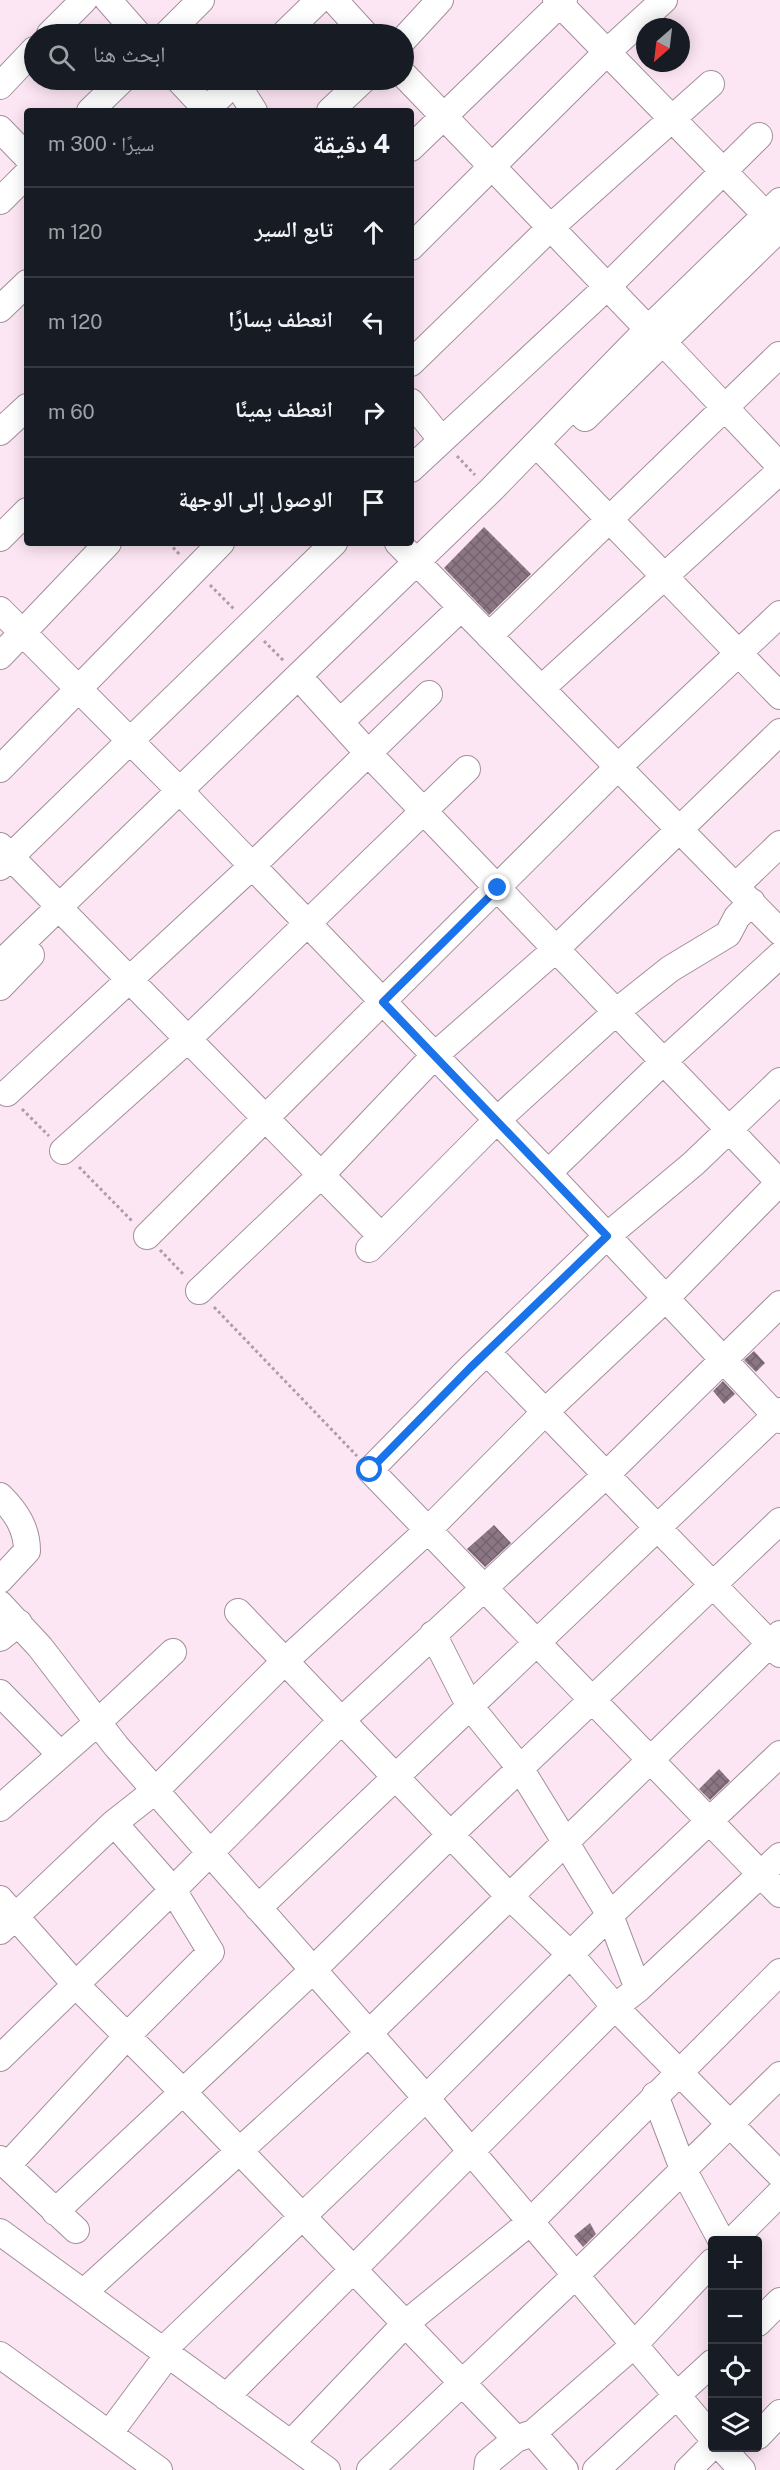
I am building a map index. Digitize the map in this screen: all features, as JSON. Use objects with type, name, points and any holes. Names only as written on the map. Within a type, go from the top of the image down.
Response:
[{"type":"street","points":[[60,24],[84,0]]},
{"type":"street","points":[[108,0],[129,24]]},
{"type":"street","points":[[177,24],[201,0]]},
{"type":"street","points":[[294,24],[319,0]]},
{"type":"street","points":[[334,0],[356,24]]},
{"type":"street","points":[[414,28],[440,0]]},
{"type":"street","points":[[414,244],[607,52],[664,0]]},
{"type":"street","points":[[0,964],[63,911],[185,797],[421,566],[547,455],[656,335],[775,214],[725,171],[560,1],[414,145]]},
{"type":"street","points":[[0,86],[24,61]]},
{"type":"street","points":[[414,360],[551,227],[711,84]]},
{"type":"street","points":[[414,85],[725,407],[780,468],[665,578],[542,688]]},
{"type":"street","points":[[93,108],[112,90]]},
{"type":"street","points":[[188,90],[204,108]]},
{"type":"street","points":[[208,108],[226,90]]},
{"type":"street","points":[[242,90],[252,108]]},
{"type":"street","points":[[333,108],[352,90]]},
{"type":"street","points":[[0,129],[24,154]]},
{"type":"street","points":[[414,465],[608,286],[759,136]]},
{"type":"street","points":[[0,201],[24,177]]},
{"type":"street","points":[[0,309],[24,286]]},
{"type":"street","points":[[185,797],[309,688],[490,490],[656,335]]},
{"type":"street","points":[[489,636],[779,356]]},
{"type":"street","points":[[414,406],[441,439]]},
{"type":"street","points":[[0,432],[24,410]]},
{"type":"street","points":[[547,455],[780,696]]},
{"type":"street","points":[[0,538],[24,514]]},
{"type":"street","points":[[0,656],[105,546]]},
{"type":"street","points":[[0,769],[218,546]]},
{"type":"street","points":[[331,546],[129,742],[3,857],[63,911],[321,1175],[375,1242],[496,1121],[616,1012],[670,969],[728,934],[737,917],[744,894],[780,843]]},
{"type":"street","points":[[401,546],[680,827],[780,932]]},
{"type":"street","points":[[340,722],[461,608]]},
{"type":"street","points":[[0,610],[185,797],[250,867],[548,1173],[722,1360],[778,1415],[656,1527],[258,1908]]},
{"type":"street","points":[[147,1236],[618,767],[780,614]]},
{"type":"street","points":[[309,688],[423,811],[780,1182],[664,1299],[545,1412],[428,1532],[285,1661],[156,1790],[5,1915],[128,2035],[240,2153],[303,2215],[462,2384],[565,2470]]},
{"type":"street","points":[[7,1093],[250,867],[429,694]]},
{"type":"street","points":[[199,1291],[321,1175],[434,1056],[556,949],[780,732]]},
{"type":"street","points":[[63,1151],[188,1039],[467,769]]},
{"type":"street","points":[[0,987],[63,911]]},
{"type":"street","points":[[548,1173],[664,1061],[780,955]]},
{"type":"street","points":[[780,1081],[730,1130],[607,1236],[370,1470],[780,1894]]},
{"type":"street","points":[[0,2058],[212,1852],[341,1721],[485,1590],[780,1304]]},
{"type":"street","points":[[84,2292],[240,2153],[368,2034],[564,1841],[776,1644],[712,1585],[487,1352]]},
{"type":"street","points":[[0,1496],[23,1525],[27,1539],[27,1551],[0,1580]]},
{"type":"street","points":[[56,2212],[313,1970],[519,1768],[780,1521]]},
{"type":"street","points":[[0,1604],[9,1630],[60,1671],[101,1727],[426,2098],[529,2223],[576,2275],[708,2432]]},
{"type":"street","points":[[238,1612],[508,1895],[570,1954],[615,2007],[780,2175]]},
{"type":"street","points":[[434,1634],[469,1705],[519,1768],[610,1915],[638,1989]]},
{"type":"street","points":[[0,1824],[101,1727],[173,1652]]},
{"type":"street","points":[[0,1693],[60,1754]]},
{"type":"street","points":[[0,1808],[60,1754],[101,1727]]},
{"type":"street","points":[[109,2434],[162,2358],[303,2215],[426,2098],[610,1915],[711,1822],[780,1754]]},
{"type":"street","points":[[76,2230],[4,2162],[211,1952],[173,1890],[114,1823]]},
{"type":"street","points":[[226,2397],[352,2268],[615,2007],[638,1989],[780,1856]]},
{"type":"street","points":[[299,2435],[405,2324],[529,2223],[655,2094],[780,1972]]},
{"type":"street","points":[[370,2470],[576,2275],[780,2075]]},
{"type":"street","points":[[655,2094],[683,2169],[718,2236]]},
{"type":"street","points":[[738,2236],[780,2193]]},
{"type":"street","points":[[0,2232],[84,2292],[162,2358],[307,2470]]},
{"type":"street","points":[[0,2247],[162,2358],[226,2397],[327,2470]]},
{"type":"street","points":[[487,2470],[488,2462],[524,2436],[634,2345],[708,2266]]},
{"type":"street","points":[[0,2355],[159,2470]]},
{"type":"street","points":[[596,2470],[708,2367]]},
{"type":"street","points":[[762,2432],[780,2413]]},
{"type":"street","points":[[688,2470],[708,2450]]},
{"type":"path","points":[[441,439],[490,490]]},
{"type":"path","points":[[172,546],[274,652]]},
{"type":"building","points":[[484,527],[531,574],[489,615],[444,568]]},
{"type":"building","points":[[754,1351],[765,1363],[756,1372],[744,1360]]},
{"type":"building","points":[[723,1381],[735,1394],[724,1404],[713,1391]]},
{"type":"building","points":[[494,1525],[511,1543],[485,1567],[467,1549]]},
{"type":"building","points":[[719,1769],[730,1781],[710,1800],[699,1789]]},
{"type":"building","points":[[590,2223],[596,2234],[583,2247],[574,2236]]},
{"type":"route","points":[[370,1470],[470,1368],[607,1236],[383,1002],[498,888]]}]
